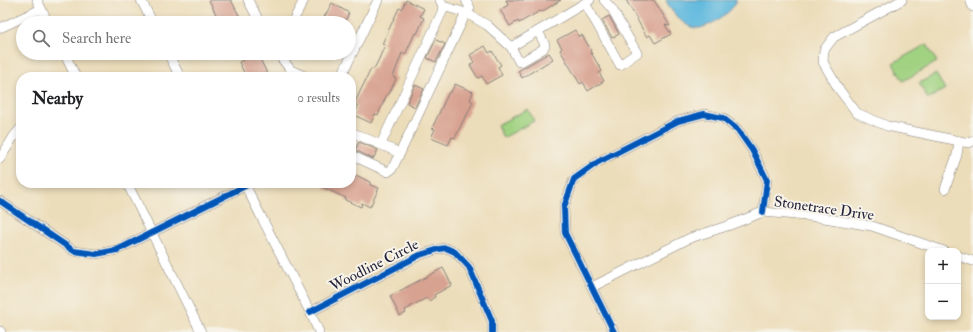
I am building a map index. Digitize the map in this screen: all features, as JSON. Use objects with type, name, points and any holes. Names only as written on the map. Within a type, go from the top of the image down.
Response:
[{"type":"street","points":[[37,0],[44,16]]},
{"type":"street","points":[[142,0],[150,16]]},
{"type":"street","points":[[248,0],[256,16]]},
{"type":"street","points":[[296,16],[304,0]]},
{"type":"street","points":[[356,46],[378,0]]},
{"type":"street","points":[[356,157],[388,172],[392,169],[466,13],[470,8],[466,0]]},
{"type":"street","points":[[511,47],[588,2],[620,65],[637,53],[612,9],[604,0]]},
{"type":"street","points":[[902,0],[834,37],[824,50],[823,62],[838,88],[857,113],[887,126],[969,143],[973,141]]},
{"type":"street","points":[[970,0],[973,7]]},
{"type":"street","points":[[381,144],[442,12],[442,3],[466,13],[487,25],[511,47],[519,62],[544,49],[545,44],[538,31]]},
{"type":"street","points":[[26,16],[41,9]]},
{"type":"street","points":[[0,28],[16,21]]},
{"type":"street","points":[[68,60],[74,72]]},
{"type":"street","points":[[172,60],[178,72]]},
{"type":"street","points":[[283,60],[291,70],[295,72]]},
{"type":"street","points":[[343,72],[349,60]]},
{"type":"street","points":[[614,332],[565,233],[564,207],[574,179],[598,162],[678,121],[704,114],[723,118],[738,130],[752,150],[767,180],[763,212]]},
{"type":"street","points":[[0,159],[16,134]]},
{"type":"street","points":[[356,134],[400,153]]},
{"type":"street","points":[[945,189],[957,155],[959,141]]},
{"type":"street","points":[[130,188],[198,331]]},
{"type":"street","points":[[0,201],[74,251],[96,254],[117,250],[239,188]]},
{"type":"street","points":[[249,188],[319,332]]},
{"type":"street","name":"Stonetrace Drive","points":[[592,287],[690,238],[763,212],[818,217],[872,226],[935,248]]},
{"type":"street","name":"Woodline Circle","points":[[310,312],[420,255],[446,248],[455,252],[469,267],[492,321],[492,332]]},
{"type":"street","points":[[961,257],[973,261]]},
{"type":"green space","points":[[927,44],[937,62],[903,81],[893,63]]},
{"type":"green space","points":[[936,74],[945,89],[928,99],[919,83]]},
{"type":"green space","points":[[528,109],[534,121],[503,138],[497,125]]},
{"type":"water","points":[[666,0],[736,0],[736,2],[729,11],[717,20],[697,28],[687,25],[678,18]]},
{"type":"building","points":[[209,0],[231,0],[239,16],[217,16]]},
{"type":"building","points":[[406,0],[424,9],[420,16],[424,18],[405,55],[402,53],[393,77],[396,79],[389,94],[387,94],[378,115],[375,114],[371,123],[356,116],[358,106],[356,105],[356,100],[371,69],[374,69],[378,61],[385,45],[382,44],[399,8],[402,9]]},
{"type":"building","points":[[506,0],[561,0],[541,12],[540,11],[519,23],[518,21],[510,26],[500,10],[508,5]]},
{"type":"building","points":[[626,0],[654,0],[670,26],[665,25],[671,34],[655,43],[650,35],[647,37]]},
{"type":"building","points":[[332,3],[349,13],[348,16],[325,16]]},
{"type":"building","points":[[609,16],[619,34],[612,38],[602,20]]},
{"type":"building","points":[[575,30],[579,37],[582,35],[602,71],[599,73],[604,81],[588,91],[583,82],[580,84],[560,50],[562,48],[557,40]]},
{"type":"building","points":[[436,40],[445,44],[436,62],[427,58]]},
{"type":"building","points":[[485,46],[489,53],[492,51],[501,65],[498,67],[502,75],[486,84],[482,76],[478,78],[470,65],[474,62],[470,55]]},
{"type":"building","points":[[549,53],[553,59],[522,78],[518,71]]},
{"type":"building","points":[[243,60],[260,60],[266,72],[244,72],[239,62]]},
{"type":"building","points":[[455,84],[473,92],[470,100],[473,102],[455,138],[452,137],[448,145],[431,138],[435,129],[432,128],[449,92],[451,92]]},
{"type":"building","points":[[415,85],[424,89],[415,107],[407,103]]},
{"type":"building","points":[[359,142],[378,150],[373,159],[356,150]]},
{"type":"building","points":[[356,175],[370,182],[370,185],[379,188],[370,207],[362,203],[361,207],[345,200],[346,198],[324,188],[356,188]]},
{"type":"building","points":[[443,268],[452,285],[434,295],[435,297],[429,301],[427,298],[411,306],[405,310],[406,313],[400,316],[390,296]]},
{"type":"cycle path","points":[[614,332],[565,233],[564,207],[574,179],[598,162],[678,121],[704,114],[723,118],[738,130],[752,150],[767,180],[763,212]]},
{"type":"cycle path","points":[[0,201],[74,251],[96,254],[117,250],[241,188]]},
{"type":"cycle path","points":[[310,312],[420,255],[446,248],[455,252],[469,267],[492,321],[492,332]]}]
